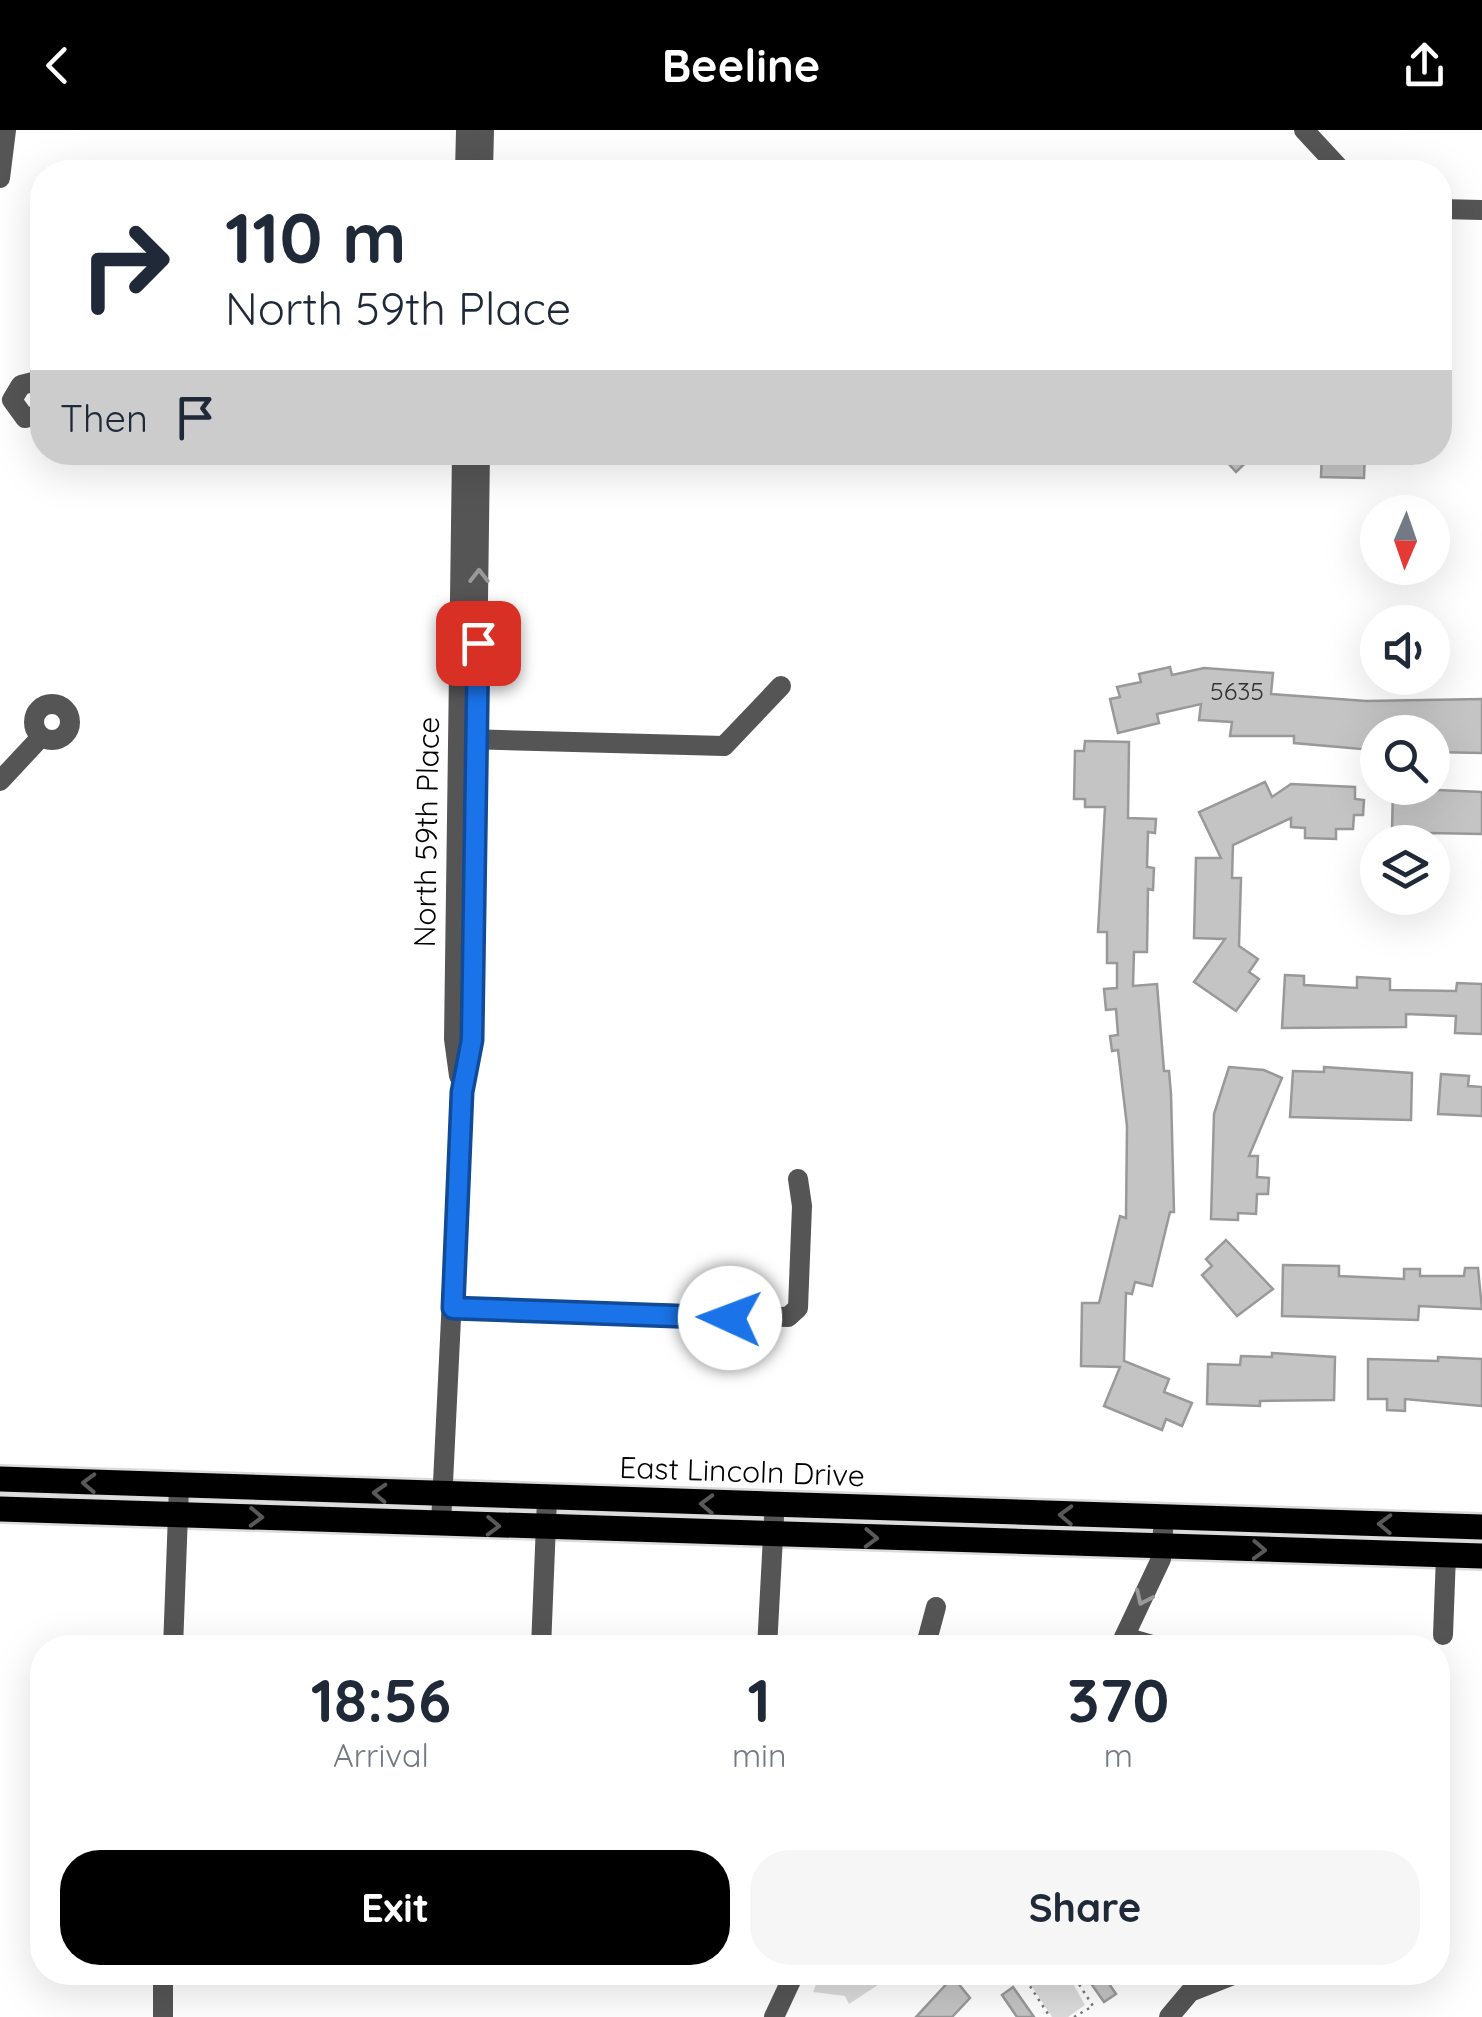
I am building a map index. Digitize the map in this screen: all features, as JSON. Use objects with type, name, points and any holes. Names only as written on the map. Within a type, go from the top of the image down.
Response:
[{"type":"main road","name":"East Lincoln Drive","points":[[0,1480],[1482,1527]]},
{"type":"main road","name":"East Lincoln Drive","points":[[0,1509],[1482,1556]]},
{"type":"street","points":[[0,178],[6,130]]},
{"type":"street","points":[[466,130],[466,160]]},
{"type":"street","points":[[483,160],[484,130]]},
{"type":"street","points":[[1304,130],[1332,160]]},
{"type":"street","points":[[1452,209],[1482,210]]},
{"type":"street","points":[[8,383],[20,415],[30,418]]},
{"type":"street","name":"North 59th Place","points":[[441,1524],[462,1092],[472,1040],[462,465]]},
{"type":"street","name":"North 59th Place","points":[[467,739],[479,465]]},
{"type":"street","points":[[467,739],[724,746],[781,686]]},
{"type":"street","points":[[0,781],[41,737]]},
{"type":"street","points":[[453,1308],[788,1317],[798,1308],[802,1206],[798,1178]]},
{"type":"street","points":[[173,1635],[179,1486]]},
{"type":"street","points":[[542,1635],[547,1499]]},
{"type":"street","points":[[768,1635],[774,1506]]},
{"type":"street","points":[[1125,1635],[1162,1547],[1164,1517]]},
{"type":"street","points":[[1444,1635],[1446,1555]]},
{"type":"street","points":[[928,1635],[936,1607]]},
{"type":"street","points":[[162,2017],[163,1985]]},
{"type":"street","points":[[774,2017],[790,1985]]},
{"type":"street","points":[[1170,2017],[1190,1992],[1208,1985]]},
{"type":"path","points":[[1029,1985],[1050,2017]]},
{"type":"path","points":[[1074,2017],[1093,2006],[1079,1985]]},
{"type":"shaded area","points":[[816,1985],[878,1985],[849,2004],[845,1996],[813,1992]]},
{"type":"shaded area","points":[[1031,1985],[1074,1985],[1085,2005],[1068,2017],[1052,2017]]},
{"type":"building","points":[[1321,465],[1364,465],[1364,478],[1321,477]]},
{"type":"building","points":[[1170,667],[1172,675],[1204,668],[1273,673],[1271,694],[1366,701],[1482,699],[1482,753],[1450,752],[1450,715],[1360,715],[1360,749],[1294,743],[1294,736],[1230,736],[1232,722],[1199,720],[1201,704],[1157,714],[1159,723],[1118,733],[1110,699],[1120,697],[1117,687],[1141,682],[1139,674]]},
{"type":"building","points":[[1085,741],[1129,742],[1128,818],[1156,819],[1155,833],[1148,832],[1147,867],[1154,868],[1153,890],[1148,889],[1147,952],[1134,952],[1133,986],[1157,984],[1164,1071],[1169,1071],[1171,1094],[1174,1212],[1170,1212],[1152,1286],[1135,1282],[1132,1294],[1126,1293],[1124,1361],[1169,1379],[1164,1392],[1192,1403],[1182,1426],[1166,1419],[1162,1430],[1104,1406],[1120,1367],[1081,1366],[1082,1303],[1099,1303],[1120,1216],[1126,1218],[1127,1126],[1118,1050],[1112,1051],[1110,1036],[1118,1035],[1116,1009],[1106,1010],[1104,989],[1117,988],[1117,963],[1107,963],[1107,932],[1098,932],[1105,807],[1085,807],[1085,799],[1074,799],[1075,751],[1084,751]]},
{"type":"building","points":[[1265,782],[1272,797],[1291,784],[1355,787],[1355,799],[1364,805],[1363,815],[1354,815],[1353,829],[1336,829],[1336,839],[1305,838],[1305,828],[1291,827],[1291,818],[1233,845],[1232,878],[1241,878],[1239,946],[1258,959],[1249,972],[1259,979],[1236,1011],[1194,982],[1225,939],[1194,938],[1196,858],[1221,858],[1199,812]]},
{"type":"building","points":[[1450,791],[1482,792],[1482,834],[1450,833],[1450,825],[1392,825],[1393,805],[1450,805]]},
{"type":"building","points":[[1285,975],[1304,976],[1304,985],[1357,988],[1357,977],[1390,979],[1390,990],[1456,991],[1457,983],[1482,984],[1482,1034],[1455,1033],[1456,1016],[1406,1014],[1406,1027],[1282,1028]]},
{"type":"building","points":[[1229,1067],[1264,1070],[1282,1078],[1249,1156],[1258,1156],[1257,1177],[1269,1178],[1268,1194],[1257,1194],[1256,1214],[1238,1213],[1238,1220],[1211,1219],[1214,1114]]},
{"type":"building","points":[[1324,1067],[1412,1073],[1411,1120],[1290,1117],[1293,1071],[1324,1072]]},
{"type":"building","points":[[1441,1074],[1469,1076],[1468,1086],[1482,1087],[1482,1116],[1438,1114]]},
{"type":"building","points":[[1226,1240],[1273,1289],[1237,1316],[1202,1275],[1212,1266],[1206,1259]]},
{"type":"building","points":[[1283,1265],[1339,1266],[1339,1276],[1404,1279],[1404,1269],[1420,1269],[1420,1276],[1464,1276],[1465,1268],[1478,1268],[1482,1309],[1419,1306],[1418,1320],[1282,1316]]},
{"type":"building","points":[[1272,1353],[1335,1357],[1334,1400],[1260,1401],[1260,1406],[1207,1404],[1208,1364],[1240,1365],[1241,1356],[1272,1357]]},
{"type":"building","points":[[1438,1357],[1482,1359],[1482,1406],[1405,1399],[1405,1411],[1387,1410],[1387,1399],[1368,1399],[1368,1359],[1438,1361]]},
{"type":"building","points":[[946,1985],[959,1985],[970,1998],[952,2017],[916,2017]]},
{"type":"building","points":[[1092,1985],[1110,1985],[1116,1994],[1104,2002]]},
{"type":"building","points":[[1013,1987],[1034,2017],[1017,2017],[1002,1995]]},
{"type":"route","points":[[478,643],[472,1040],[462,1092],[453,1308],[730,1318]]}]
